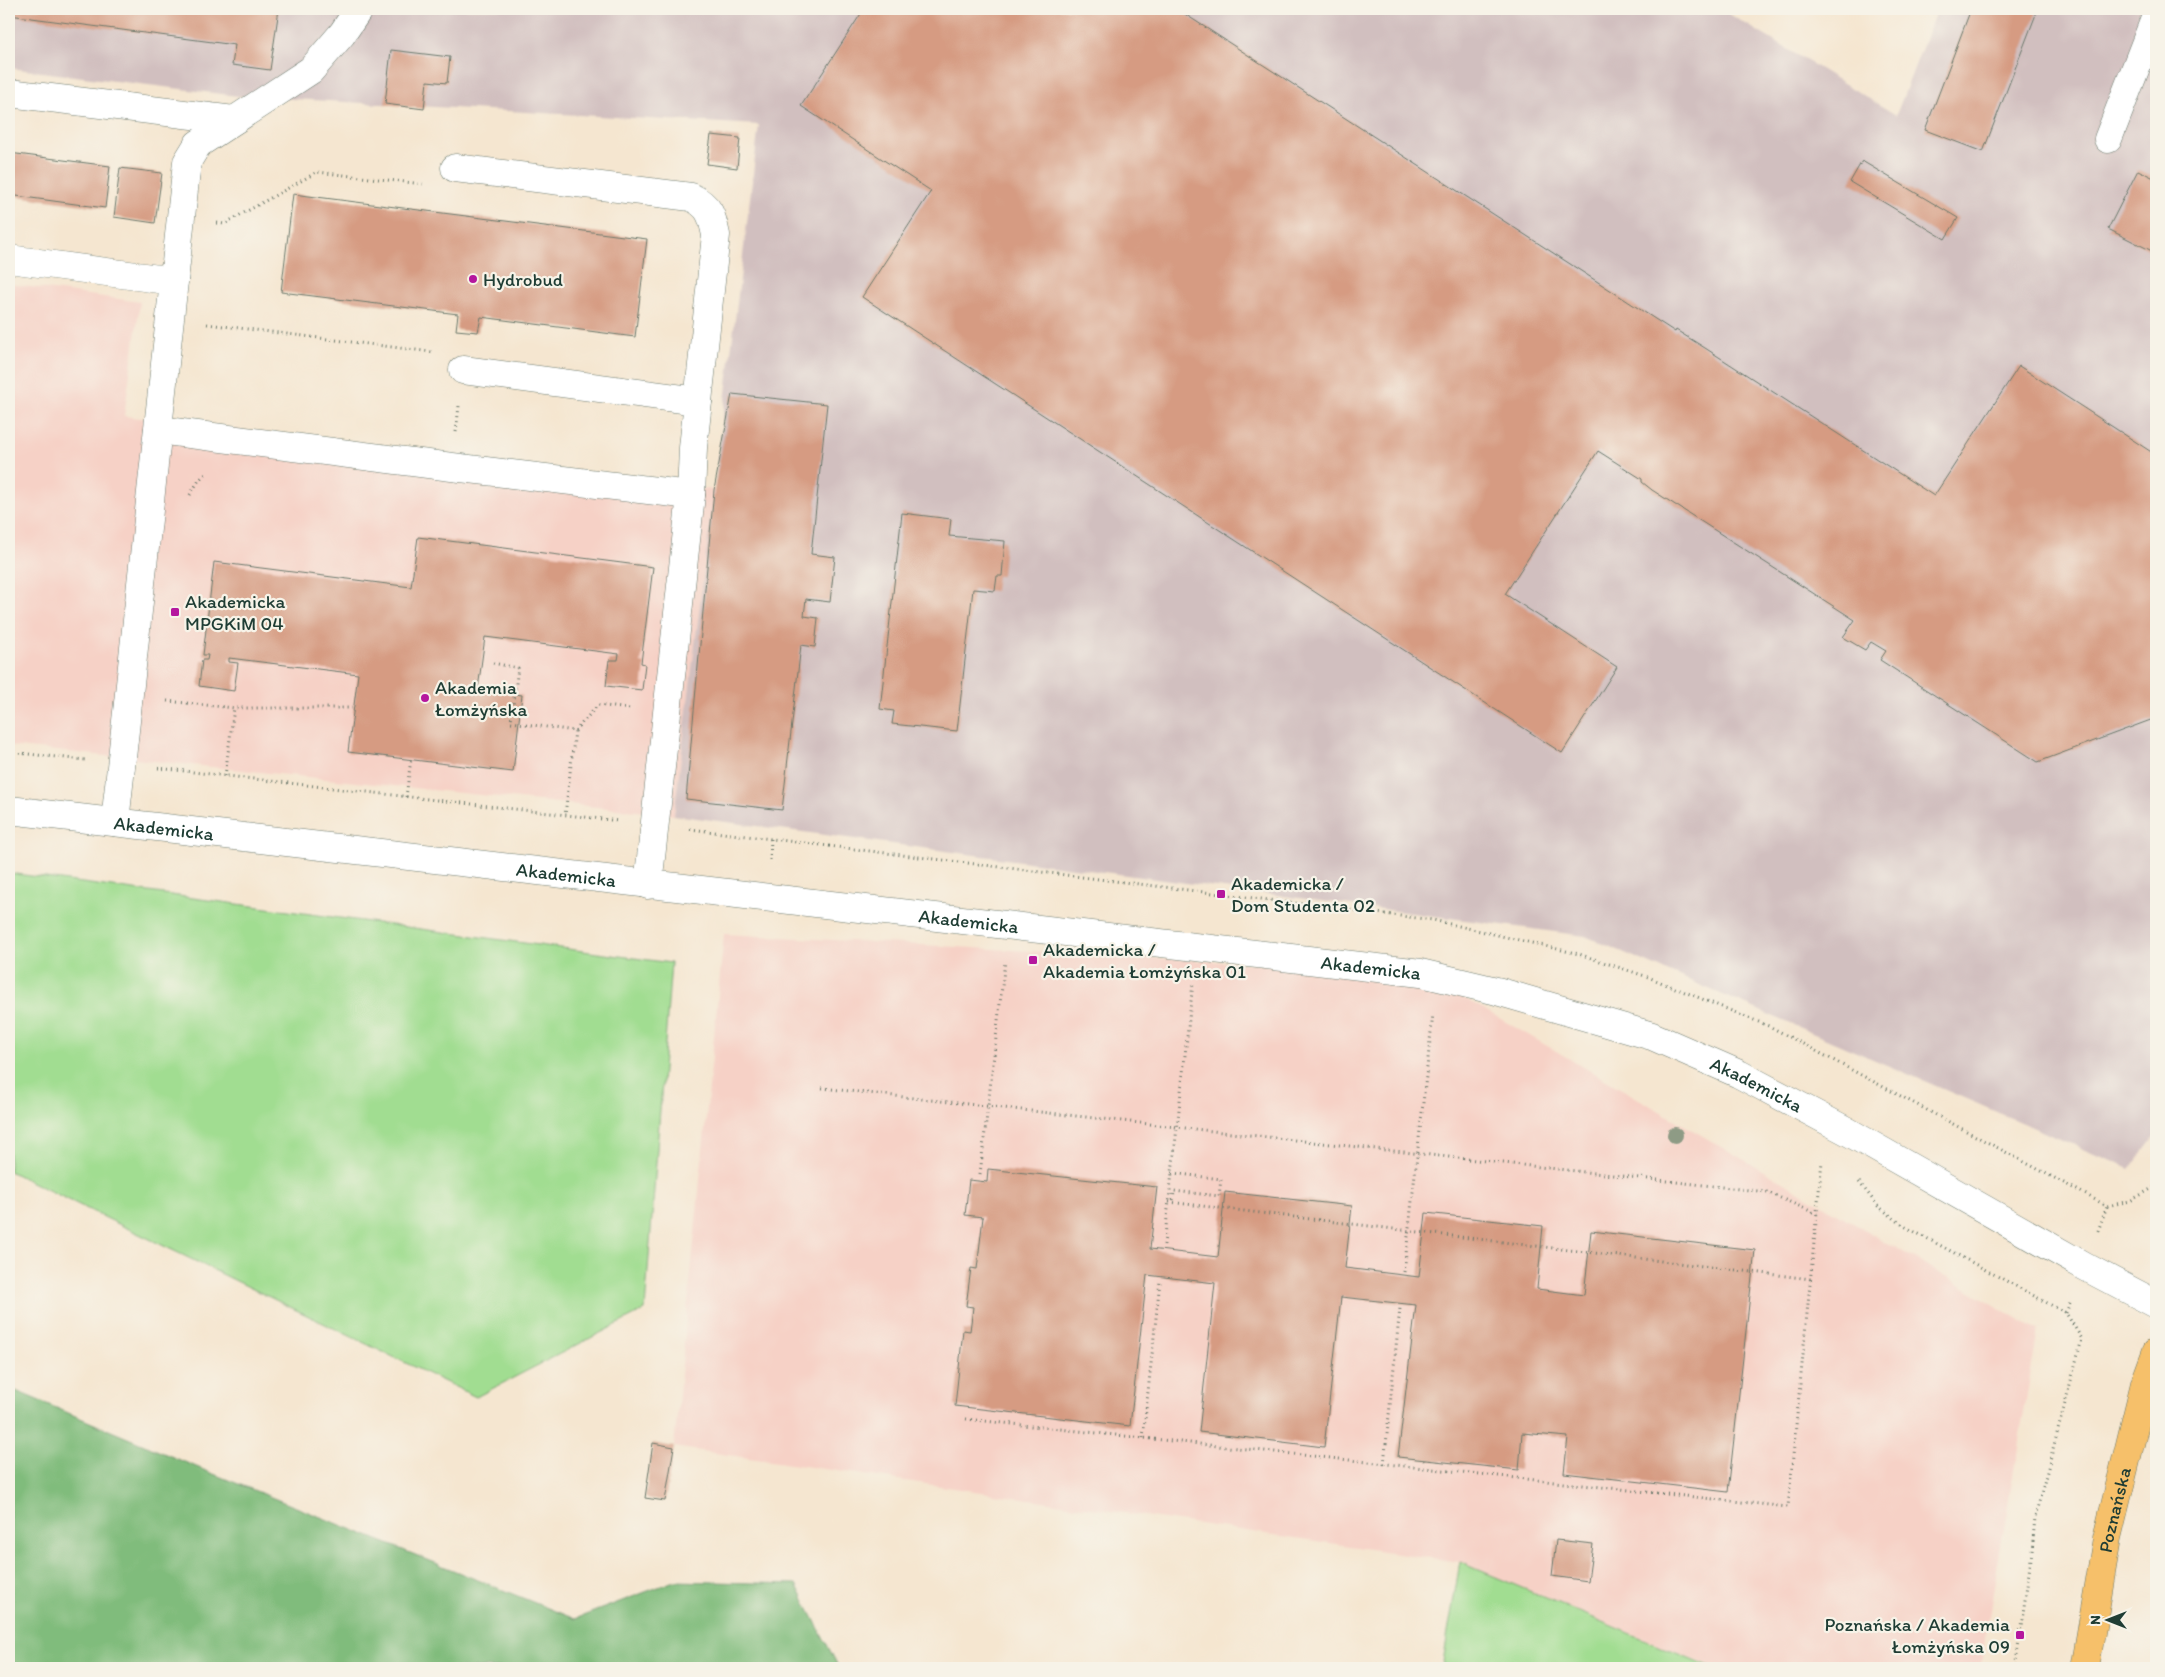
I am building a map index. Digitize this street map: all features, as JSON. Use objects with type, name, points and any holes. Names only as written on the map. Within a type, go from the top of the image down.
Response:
[{"type":"main road","name":"Poznańska","points":[[2086,1668],[2107,1538],[2145,1383],[2156,1353]]},
{"type":"street","points":[[115,822],[187,162],[198,144],[311,70],[342,34],[359,9]]},
{"type":"street","points":[[2108,139],[2156,16]]},
{"type":"street","points":[[9,93],[234,120]]},
{"type":"street","points":[[455,168],[692,197],[704,204],[712,219],[716,235],[698,401],[691,495],[648,884]]},
{"type":"street","points":[[9,260],[174,281]]},
{"type":"street","points":[[463,370],[698,401]]},
{"type":"street","points":[[158,430],[452,468],[691,495]]},
{"type":"street","name":"Akademicka","points":[[9,810],[1421,973],[1497,991],[1652,1036],[1739,1074],[1845,1130],[2084,1266],[2156,1304]]},
{"type":"path","points":[[213,232],[214,223],[224,224],[317,172],[454,188],[455,168]]},
{"type":"path","points":[[205,334],[206,315]]},
{"type":"path","points":[[206,324],[465,356],[452,468]]},
{"type":"path","points":[[188,500],[199,480],[211,470]]},
{"type":"path","points":[[494,663],[518,668],[512,722],[575,731]]},
{"type":"path","points":[[166,710],[168,691]]},
{"type":"path","points":[[167,701],[234,708],[352,708]]},
{"type":"path","points":[[565,815],[575,731],[598,705],[638,710]]},
{"type":"path","points":[[225,776],[234,708]]},
{"type":"path","points":[[160,769],[161,759]]},
{"type":"path","points":[[406,797],[411,760]]},
{"type":"path","points":[[980,1174],[1005,956]]},
{"type":"path","points":[[1171,1202],[1172,1173],[1193,978]]},
{"type":"path","points":[[1404,1272],[1434,1011],[1426,1009]]},
{"type":"path","points":[[822,1088],[1767,1192],[1817,1214]]},
{"type":"path","points":[[1814,1155],[1831,1165]]},
{"type":"path","points":[[966,1419],[1788,1507],[1822,1160]]},
{"type":"path","points":[[1164,1245],[1174,1191],[1219,1196],[1221,1179],[1172,1173]]},
{"type":"path","points":[[1855,1178],[1878,1206],[1904,1226],[2066,1313],[2082,1339],[2035,1517],[2032,1552],[2015,1668]]},
{"type":"path","points":[[1171,1202],[1811,1279]]},
{"type":"path","points":[[1143,1438],[1160,1281]]},
{"type":"path","points":[[1384,1464],[1400,1308]]},
{"type":"shaded area","points":[[9,9],[1721,9],[1896,115],[1937,9],[2156,9],[2156,1135],[2130,1169],[1585,936],[674,815],[759,125],[238,96],[9,68]]},
{"type":"shaded area","points":[[9,284],[140,302],[124,416],[714,490],[674,815],[9,746]]},
{"type":"shaded area","points":[[724,934],[1421,973],[2038,1330],[1980,1668],[1716,1668],[1459,1562],[674,1447]]},
{"type":"green space","points":[[9,873],[671,963],[645,1310],[476,1397],[9,1171]]},
{"type":"green space","points":[[9,1388],[206,1471],[575,1619],[674,1581],[796,1584],[839,1668],[9,1668]]},
{"type":"green space","points":[[1460,1562],[1713,1668],[1442,1668]]},
{"type":"building","points":[[9,9],[279,9],[270,70],[232,65],[235,45],[9,15]]},
{"type":"building","points":[[864,9],[1177,9],[1675,332],[1676,330],[1705,348],[1934,496],[2019,366],[2156,455],[2156,718],[2038,762],[1880,660],[1886,651],[1871,642],[1865,650],[1843,637],[1855,620],[1652,490],[1642,482],[1642,479],[1598,451],[1505,594],[1617,667],[1562,753],[862,297],[931,191],[801,106]]},
{"type":"building","points":[[1971,9],[2038,9],[1983,152],[1925,130]]},
{"type":"building","points":[[391,50],[450,57],[447,83],[427,81],[424,109],[385,104]]},
{"type":"building","points":[[711,135],[740,138],[737,168],[707,164]]},
{"type":"building","points":[[9,153],[110,166],[105,208],[9,195]]},
{"type":"building","points":[[1862,161],[1958,218],[1945,239],[1850,182]]},
{"type":"building","points":[[120,168],[162,173],[155,223],[114,217]]},
{"type":"building","points":[[2138,170],[2156,179],[2156,253],[2108,229]]},
{"type":"building","points":[[293,194],[647,239],[635,337],[481,317],[478,332],[456,330],[458,314],[281,292]]},
{"type":"building","points":[[732,394],[827,404],[811,554],[835,557],[830,602],[806,599],[804,616],[818,618],[815,647],[801,645],[782,810],[686,799],[714,490]]},
{"type":"building","points":[[902,513],[951,519],[949,536],[1005,541],[1002,576],[997,576],[995,591],[973,589],[957,731],[892,724],[894,711],[880,709]]},
{"type":"building","points":[[418,537],[653,567],[641,663],[645,664],[642,690],[606,686],[609,660],[618,660],[619,654],[485,637],[478,689],[522,695],[513,772],[348,752],[358,674],[229,658],[229,662],[238,663],[234,691],[199,686],[202,660],[207,660],[208,655],[203,655],[214,562],[411,587]]},
{"type":"building","points":[[988,1169],[1157,1187],[1150,1249],[1218,1257],[1225,1192],[1352,1206],[1345,1268],[1419,1277],[1426,1213],[1543,1226],[1537,1289],[1584,1295],[1591,1231],[1755,1250],[1728,1492],[1564,1473],[1568,1437],[1522,1433],[1519,1470],[1398,1457],[1416,1305],[1341,1297],[1324,1447],[1199,1432],[1215,1283],[1147,1275],[1130,1426],[955,1406],[963,1330],[970,1331],[973,1307],[966,1306],[971,1268],[977,1269],[983,1217],[965,1215],[969,1180],[987,1182]]},
{"type":"building","points":[[653,1443],[674,1447],[665,1501],[645,1498]]},
{"type":"building","points":[[1556,1540],[1593,1544],[1588,1581],[1552,1576]]},
{"type":"place","name":"Hydrobud","points":[[473,279]]},
{"type":"place","name":"Akademicka MPGKiM 04","points":[[175,612]]},
{"type":"place","name":"Akademia Łomżyńska","points":[[425,698]]},
{"type":"place","name":"Akademicka / Dom Studenta 02","points":[[1221,894]]},
{"type":"place","name":"Akademicka / Akademia Łomżyńska 01","points":[[1033,960]]},
{"type":"place","name":"Poznańska / Akademia Łomżyńska 09","points":[[2020,1635]]}]
